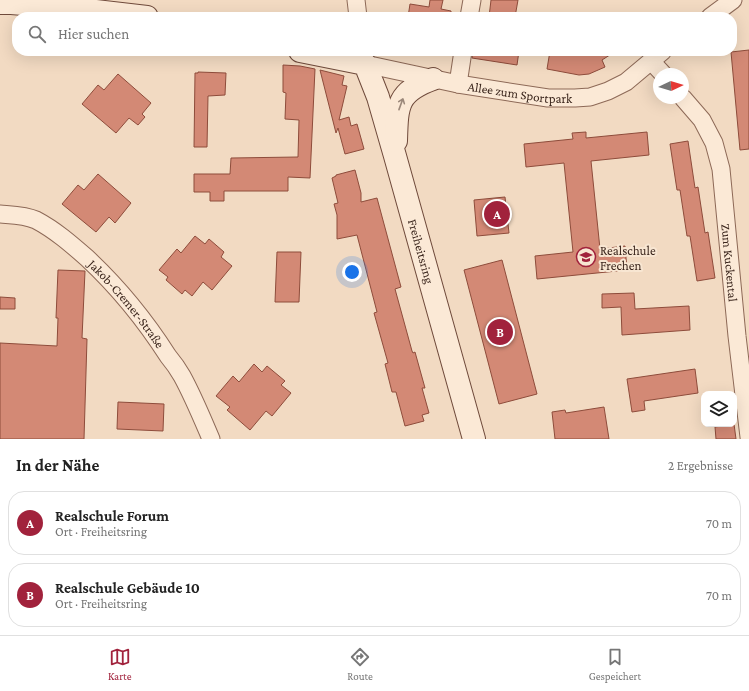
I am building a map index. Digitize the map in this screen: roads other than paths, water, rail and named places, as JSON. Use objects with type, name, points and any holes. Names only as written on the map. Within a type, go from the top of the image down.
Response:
[{"type":"main road","points":[[0,3],[63,4],[115,12]]},
{"type":"main road","points":[[353,56],[364,57]]},
{"type":"main road","name":"Freiheitsring","points":[[364,57],[378,96],[474,439]]},
{"type":"main road","points":[[395,156],[396,124],[400,105],[404,97],[412,88],[433,79]]},
{"type":"street","points":[[356,0],[357,12]]},
{"type":"street","points":[[470,12],[472,0]]},
{"type":"street","points":[[717,12],[733,0]]},
{"type":"street","points":[[458,84],[462,56]]},
{"type":"street","points":[[657,56],[660,68]]},
{"type":"street","name":"Allee zum Sportpark","points":[[364,57],[433,79],[458,84],[548,98],[575,98],[590,97],[608,91],[626,82],[657,56]]},
{"type":"street","name":"Zum Kuckental","points":[[688,104],[702,120],[714,143],[721,169],[737,336],[749,437]]},
{"type":"street","name":"Jakob-Cremer-Straße","points":[[0,214],[17,215],[35,220],[73,245],[100,270],[143,320],[165,350],[181,375],[197,406],[211,439]]},
{"type":"place","name":"Realschule Forum","points":[[497,214]]},
{"type":"place","name":"Realschule Frechen","points":[[586,257]]},
{"type":"place","name":"Realschule Gebäude 10","points":[[500,332]]}]
